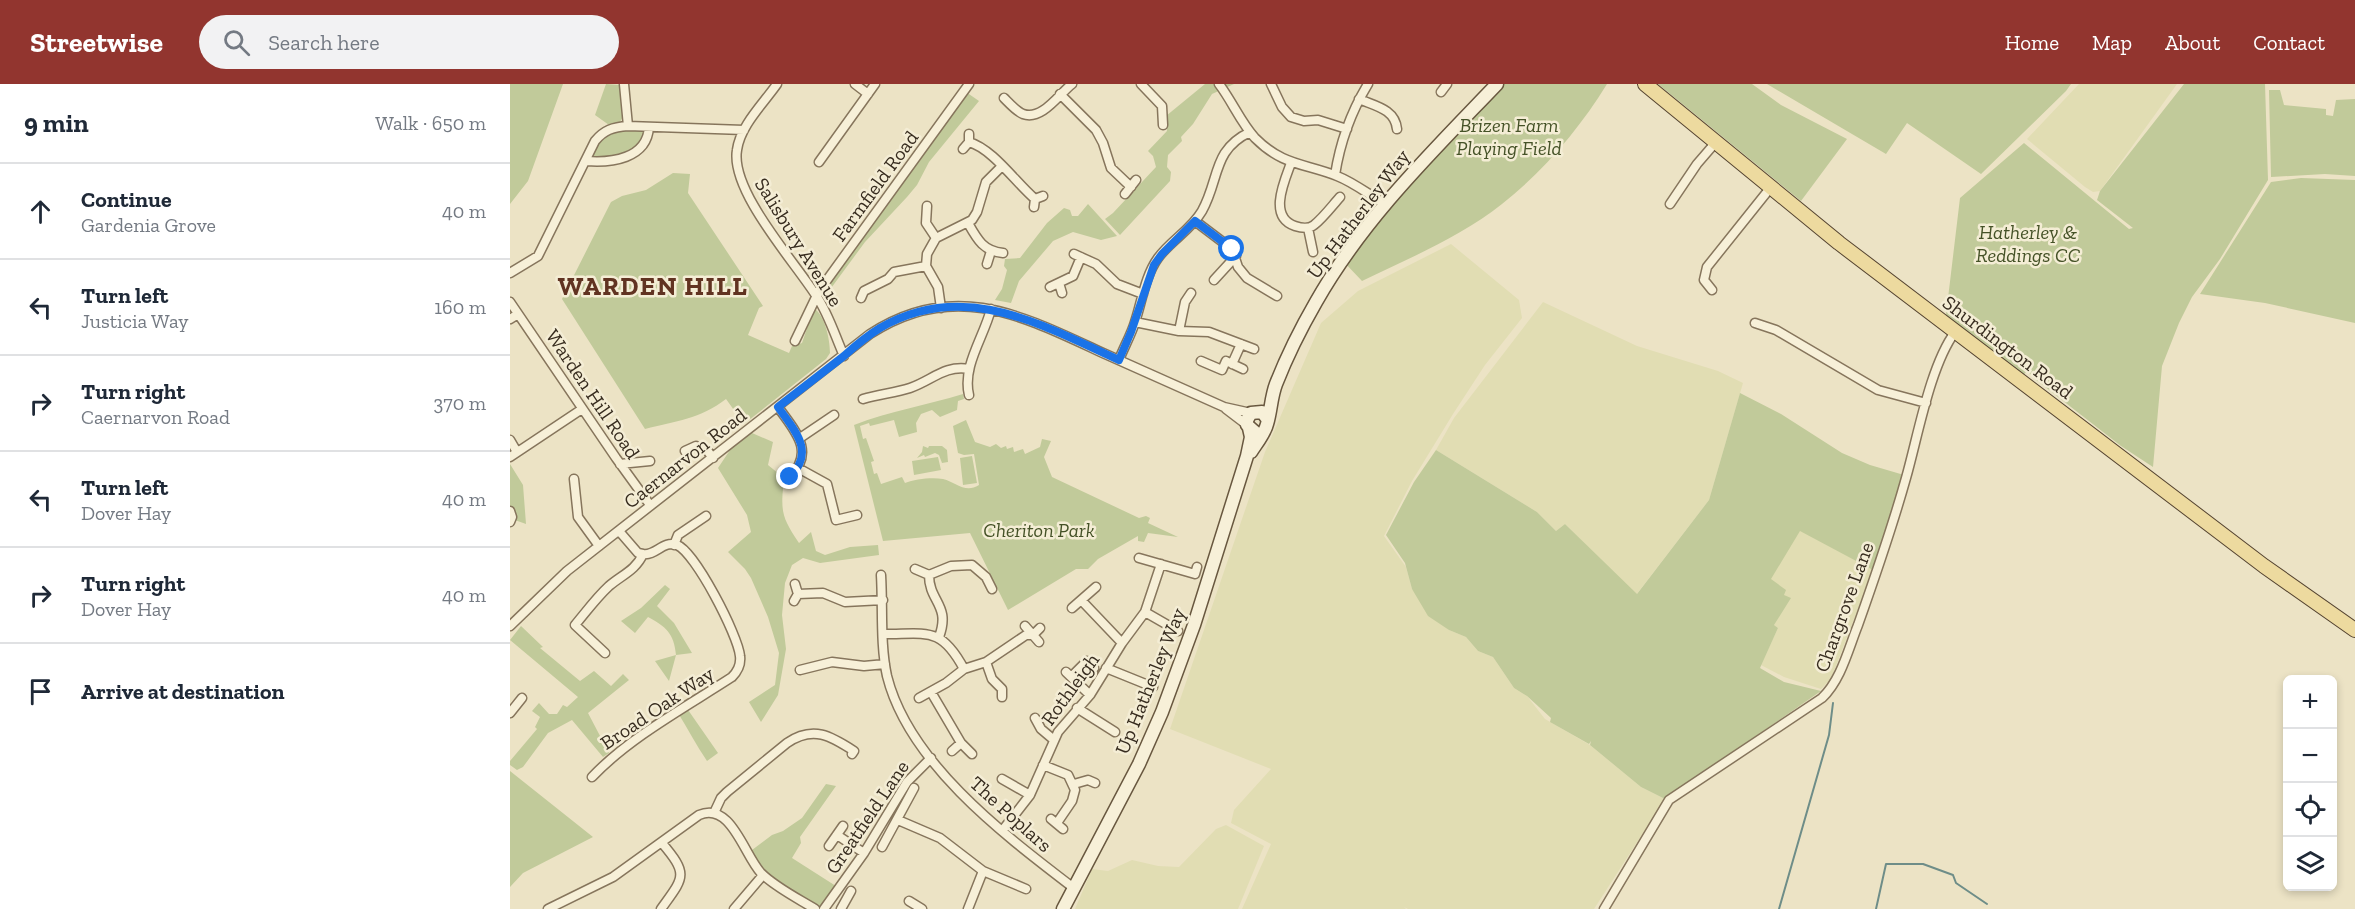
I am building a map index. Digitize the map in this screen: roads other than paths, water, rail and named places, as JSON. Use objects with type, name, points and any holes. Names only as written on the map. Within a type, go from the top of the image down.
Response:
[{"type":"main road","name":"Shurdington Road","points":[[1645,84],[1839,243],[2264,566],[2355,630]]},
{"type":"street","points":[[624,84],[628,126]]},
{"type":"street","name":"Salisbury Avenue","points":[[777,84],[744,130],[736,156],[741,182],[817,296],[844,356]]},
{"type":"street","points":[[855,84],[868,94]]},
{"type":"street","points":[[819,162],[875,84]]},
{"type":"street","name":"Farmfield Road","points":[[795,341],[817,296],[969,84]]},
{"type":"street","points":[[1004,98],[1018,111],[1028,115],[1044,110],[1071,84]]},
{"type":"street","points":[[1141,84],[1162,106],[1163,125]]},
{"type":"street","points":[[1219,84],[1250,132],[1269,149],[1291,164],[1335,175],[1385,204]]},
{"type":"street","points":[[1271,84],[1282,107],[1291,117],[1304,121],[1318,120],[1347,129]]},
{"type":"street","points":[[1335,175],[1347,129],[1359,99],[1368,84]]},
{"type":"street","points":[[1441,92],[1447,84]]},
{"type":"street","name":"Up Hatherley Way","points":[[1247,456],[1266,425],[1275,387],[1316,301],[1385,204],[1420,163],[1497,84]]},
{"type":"street","points":[[1060,94],[1096,130],[1104,144],[1111,168],[1131,187]]},
{"type":"street","points":[[1359,99],[1388,111],[1399,123]]},
{"type":"street","points":[[510,273],[538,256],[601,134],[613,128],[628,126],[744,130]]},
{"type":"street","points":[[586,161],[621,159],[634,154],[647,139],[649,127]]},
{"type":"street","points":[[1119,360],[1159,257],[1195,221],[1207,200],[1224,153],[1237,140],[1250,132]]},
{"type":"street","points":[[967,142],[984,150],[1038,201]]},
{"type":"street","points":[[1670,204],[1716,142]]},
{"type":"street","points":[[1291,164],[1282,188],[1280,209],[1290,224],[1308,228],[1317,222],[1340,197]]},
{"type":"street","points":[[941,308],[938,287],[926,266],[925,257],[936,238],[968,223],[977,212],[986,182],[1002,166]]},
{"type":"street","points":[[1712,290],[1704,280],[1707,267],[1771,187]]},
{"type":"street","points":[[926,204],[927,223],[936,238]]},
{"type":"street","points":[[1195,221],[1230,247],[1243,275],[1270,288],[1278,296]]},
{"type":"street","points":[[968,223],[982,246],[991,251],[1003,253]]},
{"type":"street","points":[[1308,228],[1313,252]]},
{"type":"street","points":[[987,264],[991,251]]},
{"type":"street","points":[[1062,293],[1054,285],[1073,276],[1078,256],[1099,266],[1117,284],[1143,294]]},
{"type":"street","points":[[1214,280],[1236,256]]},
{"type":"street","points":[[861,298],[864,291],[888,279],[891,268],[926,266]]},
{"type":"street","points":[[1179,331],[1181,300],[1191,293]]},
{"type":"street","name":"Warden Hill Road","points":[[510,302],[514,316],[650,505]]},
{"type":"street","name":"Caernarvon Road","points":[[511,622],[567,571],[870,334],[887,324],[918,312],[958,307],[991,309],[1025,318],[1224,407],[1253,412]]},
{"type":"street","points":[[969,395],[967,385],[969,369],[986,328],[991,309]]},
{"type":"street","points":[[1135,322],[1179,331],[1209,332],[1254,349]]},
{"type":"street","points":[[1755,323],[1776,330],[1878,390],[1926,403]]},
{"type":"street","name":"Chargrove Lane","points":[[1604,909],[1669,800],[1822,698],[1832,688],[1855,633],[1889,534],[1926,403],[1947,342],[1955,332]]},
{"type":"street","points":[[1232,364],[1241,344]]},
{"type":"street","points":[[1201,361],[1222,370],[1226,361],[1243,369]]},
{"type":"street","points":[[863,399],[912,387],[948,369],[956,367],[969,369]]},
{"type":"street","name":"Up Hatherley Way","points":[[1253,412],[1275,387]]},
{"type":"street","points":[[778,407],[800,438],[802,454],[798,468],[790,477]]},
{"type":"street","name":"Caernarvon Road","points":[[1224,407],[1248,427]]},
{"type":"street","points":[[510,440],[513,455],[582,409]]},
{"type":"street","points":[[1253,412],[1263,413],[1266,425],[1255,432],[1248,427],[1246,420],[1253,412]]},
{"type":"street","points":[[800,438],[834,415]]},
{"type":"street","name":"Up Hatherley Way","points":[[1063,909],[1138,764],[1162,712],[1187,648],[1247,456],[1251,437],[1248,427]]},
{"type":"street","points":[[685,451],[696,446],[706,449],[713,458]]},
{"type":"street","points":[[620,464],[650,461]]},
{"type":"street","points":[[798,468],[827,484],[836,520],[857,515]]},
{"type":"street","points":[[574,479],[578,517],[599,546]]},
{"type":"street","points":[[510,512],[512,516],[510,522]]},
{"type":"street","points":[[619,531],[638,553],[652,554],[664,545],[674,544],[678,535],[706,516]]},
{"type":"street","name":"Broad Oak Way","points":[[592,777],[620,751],[732,677],[739,666],[740,653],[734,634],[717,599],[682,548],[674,544]]},
{"type":"street","points":[[605,653],[575,625],[595,601],[636,566],[643,554]]},
{"type":"street","points":[[1139,558],[1195,574],[1197,567]]},
{"type":"street","points":[[915,569],[929,575],[951,566],[972,563],[986,577],[992,589]]},
{"type":"street","name":"Rothleigh","points":[[1002,831],[1030,795],[1053,740],[1090,694],[1122,643],[1145,612],[1161,564]]},
{"type":"street","name":"Greatfield Lane","points":[[824,909],[864,853],[907,782],[931,758],[904,719],[885,664],[881,575]]},
{"type":"street","points":[[929,575],[931,588],[943,612],[944,623],[939,637]]},
{"type":"street","points":[[795,584],[796,598],[823,593],[845,602],[883,600]]},
{"type":"street","points":[[1072,608],[1096,587]]},
{"type":"street","points":[[1082,601],[1122,643]]},
{"type":"street","points":[[1145,612],[1178,631]]},
{"type":"street","points":[[884,634],[930,634],[939,637],[956,654],[964,669]]},
{"type":"street","points":[[919,698],[964,669],[986,662],[1035,635]]},
{"type":"street","points":[[1090,694],[1068,674],[1087,661],[1094,668]]},
{"type":"street","points":[[800,670],[815,662],[864,666],[885,664]]},
{"type":"street","points":[[986,662],[992,679],[1004,691]]},
{"type":"street","points":[[1106,668],[1153,687]]},
{"type":"street","points":[[931,692],[961,743],[972,754]]},
{"type":"street","points":[[510,713],[522,698]]},
{"type":"street","points":[[1077,708],[1111,728]]},
{"type":"street","points":[[1035,718],[1041,729],[1053,740]]},
{"type":"street","points":[[714,813],[721,798],[727,792],[787,743],[798,737],[816,734],[831,736],[854,751],[852,754]]},
{"type":"street","points":[[952,751],[961,743]]},
{"type":"street","name":"The Poplars","points":[[931,758],[954,785],[1002,831],[1075,889]]},
{"type":"street","points":[[1043,765],[1064,773],[1074,784],[1075,794],[1057,824]]},
{"type":"street","points":[[1002,779],[1030,795]]},
{"type":"street","points":[[1074,784],[1088,780],[1095,783]]},
{"type":"street","points":[[882,847],[914,788]]},
{"type":"street","points":[[548,909],[613,877],[699,815],[714,813],[721,816],[733,829],[763,875],[815,909]]},
{"type":"street","points":[[898,820],[940,838],[983,871],[1023,886]]},
{"type":"street","points":[[829,846],[843,826]]},
{"type":"street","points":[[837,835],[864,853]]},
{"type":"street","points":[[661,909],[677,886],[681,873],[677,861],[662,843]]},
{"type":"street","points":[[968,909],[983,871]]},
{"type":"street","points":[[734,909],[763,875]]},
{"type":"street","points":[[841,909],[851,891]]},
{"type":"waterway","points":[[1779,909],[1829,735],[1833,703]]},
{"type":"waterway","points":[[1876,909],[1886,864],[1923,864],[1953,875],[1956,883],[1987,904]]},
{"type":"district","name":"WARDEN HILL","points":[[653,286]]},
{"type":"park label","name":"Brizen Farm Playing Field","points":[[1509,136]]},
{"type":"park label","name":"Hatherley & Reddings CC","points":[[2028,244]]},
{"type":"park label","name":"Cheriton Park","points":[[1039,530]]}]
